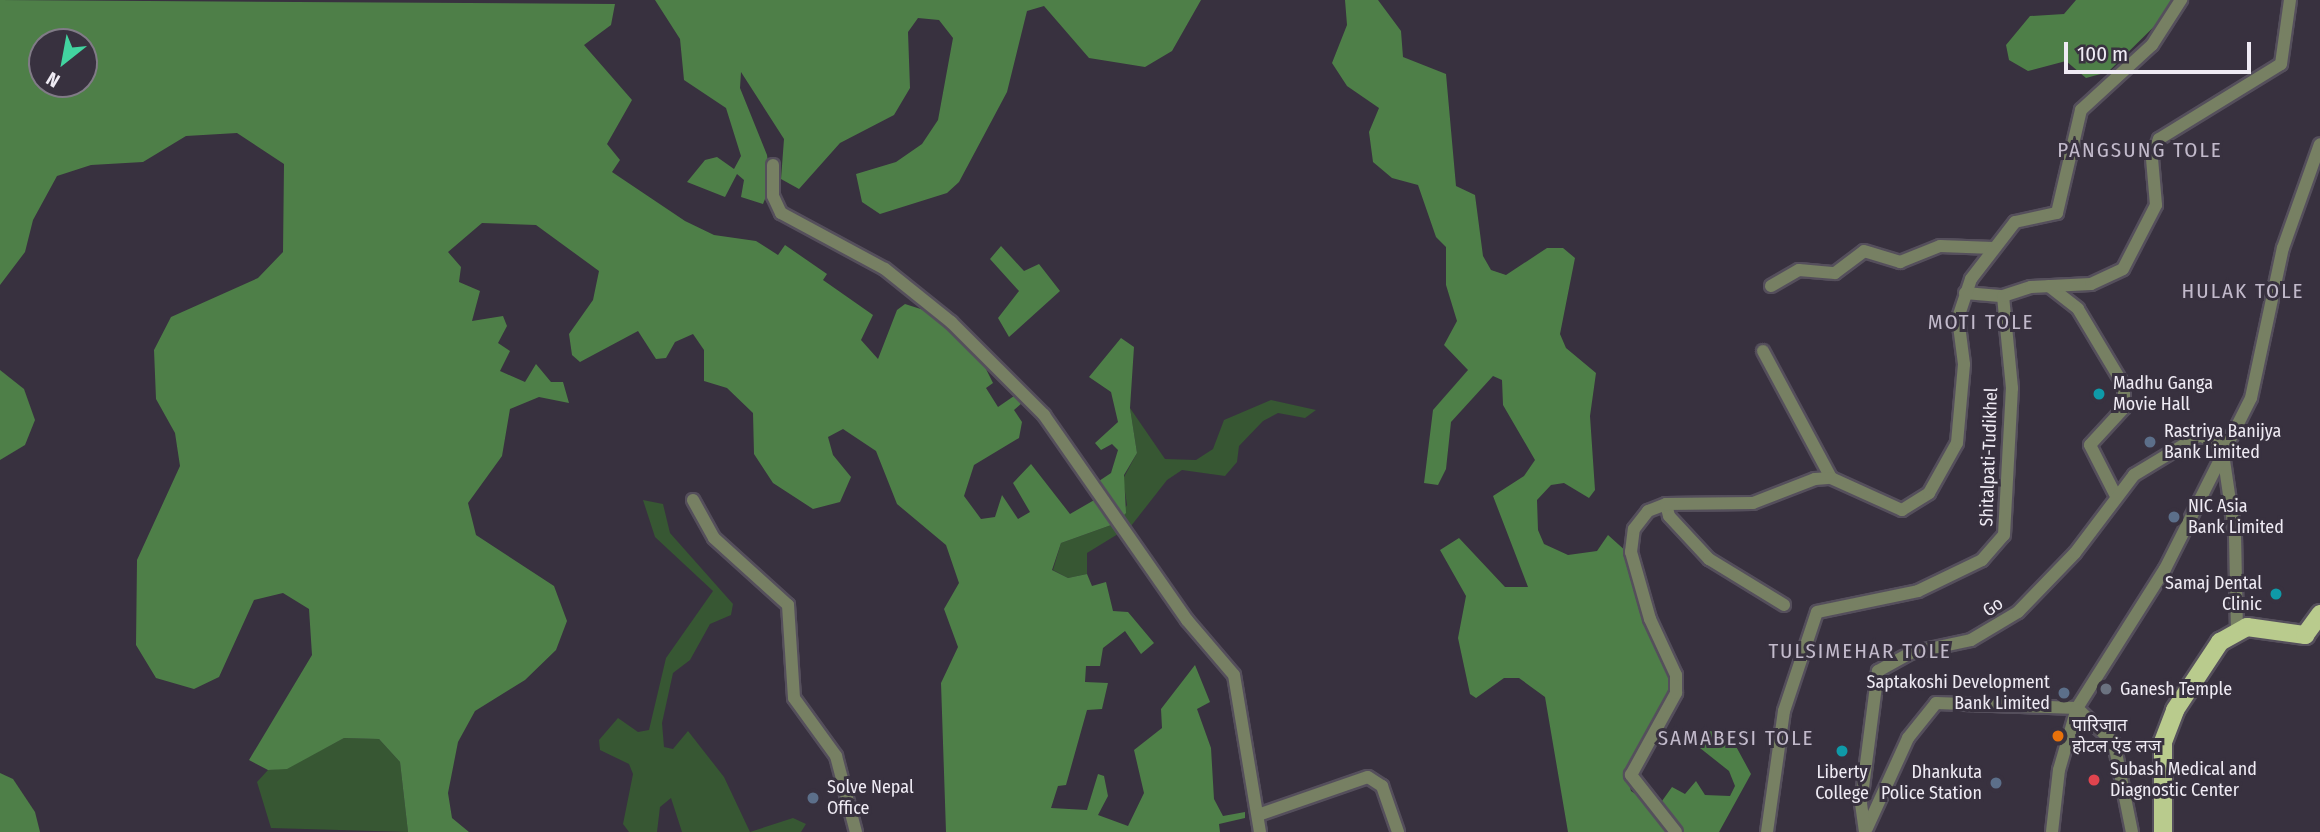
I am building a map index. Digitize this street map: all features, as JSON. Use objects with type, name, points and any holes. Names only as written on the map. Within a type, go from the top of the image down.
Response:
[{"type":"main road","points":[[2164,832],[2163,742],[2175,710],[2220,642],[2237,631],[2305,635],[2320,614]]},
{"type":"street","points":[[1763,351],[1831,478],[1902,510],[1929,493],[1957,443],[1964,364],[1958,318],[1965,293],[1993,248],[2015,222],[2057,213],[2081,110],[2152,45],[2181,0]]},
{"type":"street","points":[[1965,293],[2003,296],[2049,286],[2091,284],[2123,269],[2156,205],[2152,158],[2159,139],[2281,64],[2290,0]]},
{"type":"street","points":[[2052,832],[2059,770],[2077,708],[2165,569],[2222,447],[2259,376],[2283,248],[2320,144]]},
{"type":"street","points":[[773,165],[773,196],[781,214],[885,269],[951,322],[1044,415],[1187,620],[1234,675],[1260,832]]},
{"type":"street","points":[[1770,286],[1799,270],[1835,273],[1864,251],[1900,262],[1940,246],[1993,248]]},
{"type":"street","points":[[2049,286],[2078,309],[2124,386],[2124,408],[2090,445],[2115,494]]},
{"type":"street","name":"Shitalpati-Tudikhel","points":[[1768,832],[1784,711],[1817,612],[1918,591],[1982,559],[2004,535],[2011,388],[2003,296]]},
{"type":"street","name":"Go","points":[[1865,832],[1861,803],[1878,671],[1910,653],[1971,640],[2018,612],[2075,553],[2115,494],[2200,436],[2222,447]]},
{"type":"street","points":[[2222,447],[2235,535],[2237,631]]},
{"type":"street","points":[[1676,832],[1631,775],[1676,693],[1676,675],[1650,619],[1630,540],[1647,512],[1666,504],[1753,503],[1831,478]]},
{"type":"street","points":[[693,500],[714,538],[788,605],[794,698],[836,756],[856,832]]},
{"type":"street","points":[[1666,504],[1709,559],[1784,605]]},
{"type":"street","points":[[1865,832],[1908,738],[1936,703],[2077,708],[2114,743],[2132,832]]},
{"type":"street","points":[[1258,815],[1368,777],[1382,786],[1398,832]]},
{"type":"green space","points":[[0,0],[615,4],[611,25],[584,45],[632,100],[607,144],[620,160],[612,172],[685,221],[714,235],[756,241],[778,255],[785,245],[827,274],[823,280],[873,315],[861,340],[878,359],[897,310],[905,304],[930,312],[983,363],[993,383],[986,388],[998,407],[1014,396],[1022,403],[1014,410],[1022,422],[1019,438],[974,465],[964,496],[981,519],[995,517],[1002,495],[1018,519],[1030,512],[1013,483],[1031,464],[1070,514],[1096,499],[1114,524],[1061,543],[1052,570],[1068,578],[1087,574],[1092,586],[1106,582],[1113,611],[1128,612],[1154,643],[1141,654],[1125,631],[1103,648],[1100,666],[1086,666],[1085,682],[1108,683],[1102,709],[1087,710],[1066,785],[1058,786],[1051,808],[1087,810],[1098,774],[1104,776],[1108,796],[1098,815],[1128,826],[1144,793],[1134,750],[1162,728],[1161,709],[1195,665],[1210,702],[1197,709],[1211,748],[1214,799],[1223,816],[1245,812],[1245,818],[1219,824],[1220,832],[946,832],[941,683],[958,647],[944,609],[959,583],[946,545],[897,504],[876,451],[843,429],[828,437],[833,455],[851,477],[840,502],[813,509],[773,483],[754,454],[753,413],[727,388],[704,381],[704,350],[693,334],[675,342],[666,358],[656,359],[638,331],[580,362],[572,355],[569,334],[593,300],[599,271],[536,225],[482,223],[448,252],[461,267],[459,282],[480,291],[472,321],[503,316],[507,326],[498,343],[510,351],[500,371],[525,382],[536,364],[551,382],[563,382],[569,403],[539,397],[510,409],[502,456],[468,503],[476,535],[554,586],[567,621],[556,650],[525,680],[475,711],[458,742],[448,793],[452,818],[469,832],[408,832],[400,762],[379,739],[344,738],[287,769],[268,770],[249,760],[312,655],[309,609],[283,593],[254,600],[219,677],[194,689],[156,678],[136,645],[137,560],[180,466],[175,433],[156,399],[154,350],[171,317],[258,278],[283,252],[284,164],[237,133],[186,136],[143,162],[91,165],[57,176],[33,220],[25,252],[0,285]]},
{"type":"green space","points":[[655,0],[1201,0],[1172,51],[1145,67],[1089,58],[1044,6],[1027,11],[1007,92],[959,182],[947,193],[880,214],[862,202],[856,174],[896,162],[922,144],[938,120],[953,38],[939,20],[918,18],[908,32],[910,88],[894,115],[840,143],[799,189],[781,179],[784,139],[741,72],[740,88],[767,155],[771,184],[763,204],[741,197],[744,180],[737,174],[725,197],[687,182],[705,160],[717,157],[734,169],[741,156],[726,108],[684,80],[680,39]]},
{"type":"green space","points":[[1345,0],[1378,0],[1401,31],[1403,57],[1446,74],[1456,186],[1475,195],[1483,256],[1491,270],[1506,275],[1547,248],[1563,248],[1575,258],[1560,334],[1566,348],[1596,373],[1590,416],[1595,490],[1589,498],[1564,483],[1551,485],[1537,500],[1538,530],[1544,544],[1568,555],[1597,551],[1608,535],[1628,553],[1676,661],[1672,699],[1626,771],[1631,791],[1657,808],[1672,787],[1685,794],[1696,781],[1705,795],[1730,796],[1735,786],[1729,771],[1700,748],[1709,731],[1717,732],[1732,739],[1751,774],[1719,832],[1568,832],[1545,697],[1519,678],[1504,678],[1476,698],[1470,694],[1458,638],[1466,596],[1440,550],[1459,538],[1505,587],[1528,587],[1493,496],[1524,476],[1535,460],[1503,405],[1502,380],[1493,376],[1451,422],[1446,469],[1438,485],[1424,483],[1433,410],[1468,370],[1444,345],[1457,321],[1446,285],[1446,247],[1436,237],[1418,185],[1392,178],[1373,162],[1369,132],[1379,108],[1347,86],[1332,63],[1347,25]]},
{"type":"green space","points":[[2076,0],[2181,0],[2108,72],[2086,78],[2066,61],[2028,71],[2009,60],[2006,45],[2030,16],[2064,14]]},
{"type":"green space","points":[[1001,246],[1024,271],[1039,264],[1060,291],[1009,337],[998,318],[1019,291],[990,259]]},
{"type":"green space","points":[[1121,338],[1134,347],[1130,408],[1137,453],[1124,475],[1126,513],[1119,520],[1096,483],[1111,473],[1118,450],[1112,444],[1101,450],[1095,443],[1118,422],[1111,392],[1089,377]]},
{"type":"green space","points":[[0,370],[24,389],[35,420],[25,445],[0,460]]},
{"type":"green space","points":[[1271,400],[1316,410],[1305,418],[1278,413],[1263,421],[1239,446],[1237,462],[1225,476],[1182,470],[1167,480],[1131,526],[1087,553],[1087,574],[1068,578],[1053,570],[1061,543],[1114,524],[1127,505],[1123,479],[1137,453],[1130,408],[1165,459],[1196,460],[1213,449],[1224,420]]},
{"type":"green space","points":[[643,500],[663,504],[670,533],[733,604],[731,615],[710,624],[690,660],[673,673],[662,723],[664,747],[673,749],[688,731],[724,777],[750,832],[682,832],[671,798],[660,807],[657,832],[629,832],[623,824],[633,774],[629,764],[600,750],[599,740],[618,718],[638,732],[649,730],[666,658],[713,591],[655,537]]},
{"type":"green space","points":[[344,738],[379,739],[400,762],[408,832],[271,828],[257,782],[268,770],[287,768]]},
{"type":"green space","points":[[0,773],[13,779],[35,812],[40,832],[0,832]]},
{"type":"green space","points":[[793,818],[806,824],[801,832],[750,832]]},
{"type":"place","name":"Madhu Ganga Movie Hall","points":[[2099,394]]},
{"type":"place","name":"Rastriya Banijya Bank Limited","points":[[2150,442]]},
{"type":"place","name":"NIC Asia Bank Limited","points":[[2174,517]]},
{"type":"place","name":"Samaj Dental Clinic","points":[[2276,594]]},
{"type":"place","name":"Ganesh Temple","points":[[2106,689]]},
{"type":"place","name":"Saptakoshi Development Bank Limited","points":[[2064,693]]},
{"type":"place","name":"पारिजात होटल एंड लज","points":[[2058,736]]},
{"type":"place","name":"Liberty College","points":[[1842,751]]},
{"type":"place","name":"Subash Medical and Diagnostic Center","points":[[2094,780]]},
{"type":"place","name":"Dhankuta Police Station","points":[[1996,783]]},
{"type":"place","name":"Solve Nepal Office","points":[[813,798]]},
{"type":"district","name":"PANGSUNG TOLE","points":[[2140,150]]},
{"type":"district","name":"HULAK TOLE","points":[[2243,291]]},
{"type":"district","name":"MOTI TOLE","points":[[1981,322]]},
{"type":"district","name":"TULSIMEHAR TOLE","points":[[1860,651]]},
{"type":"district","name":"SAMABESI TOLE","points":[[1736,738]]}]
